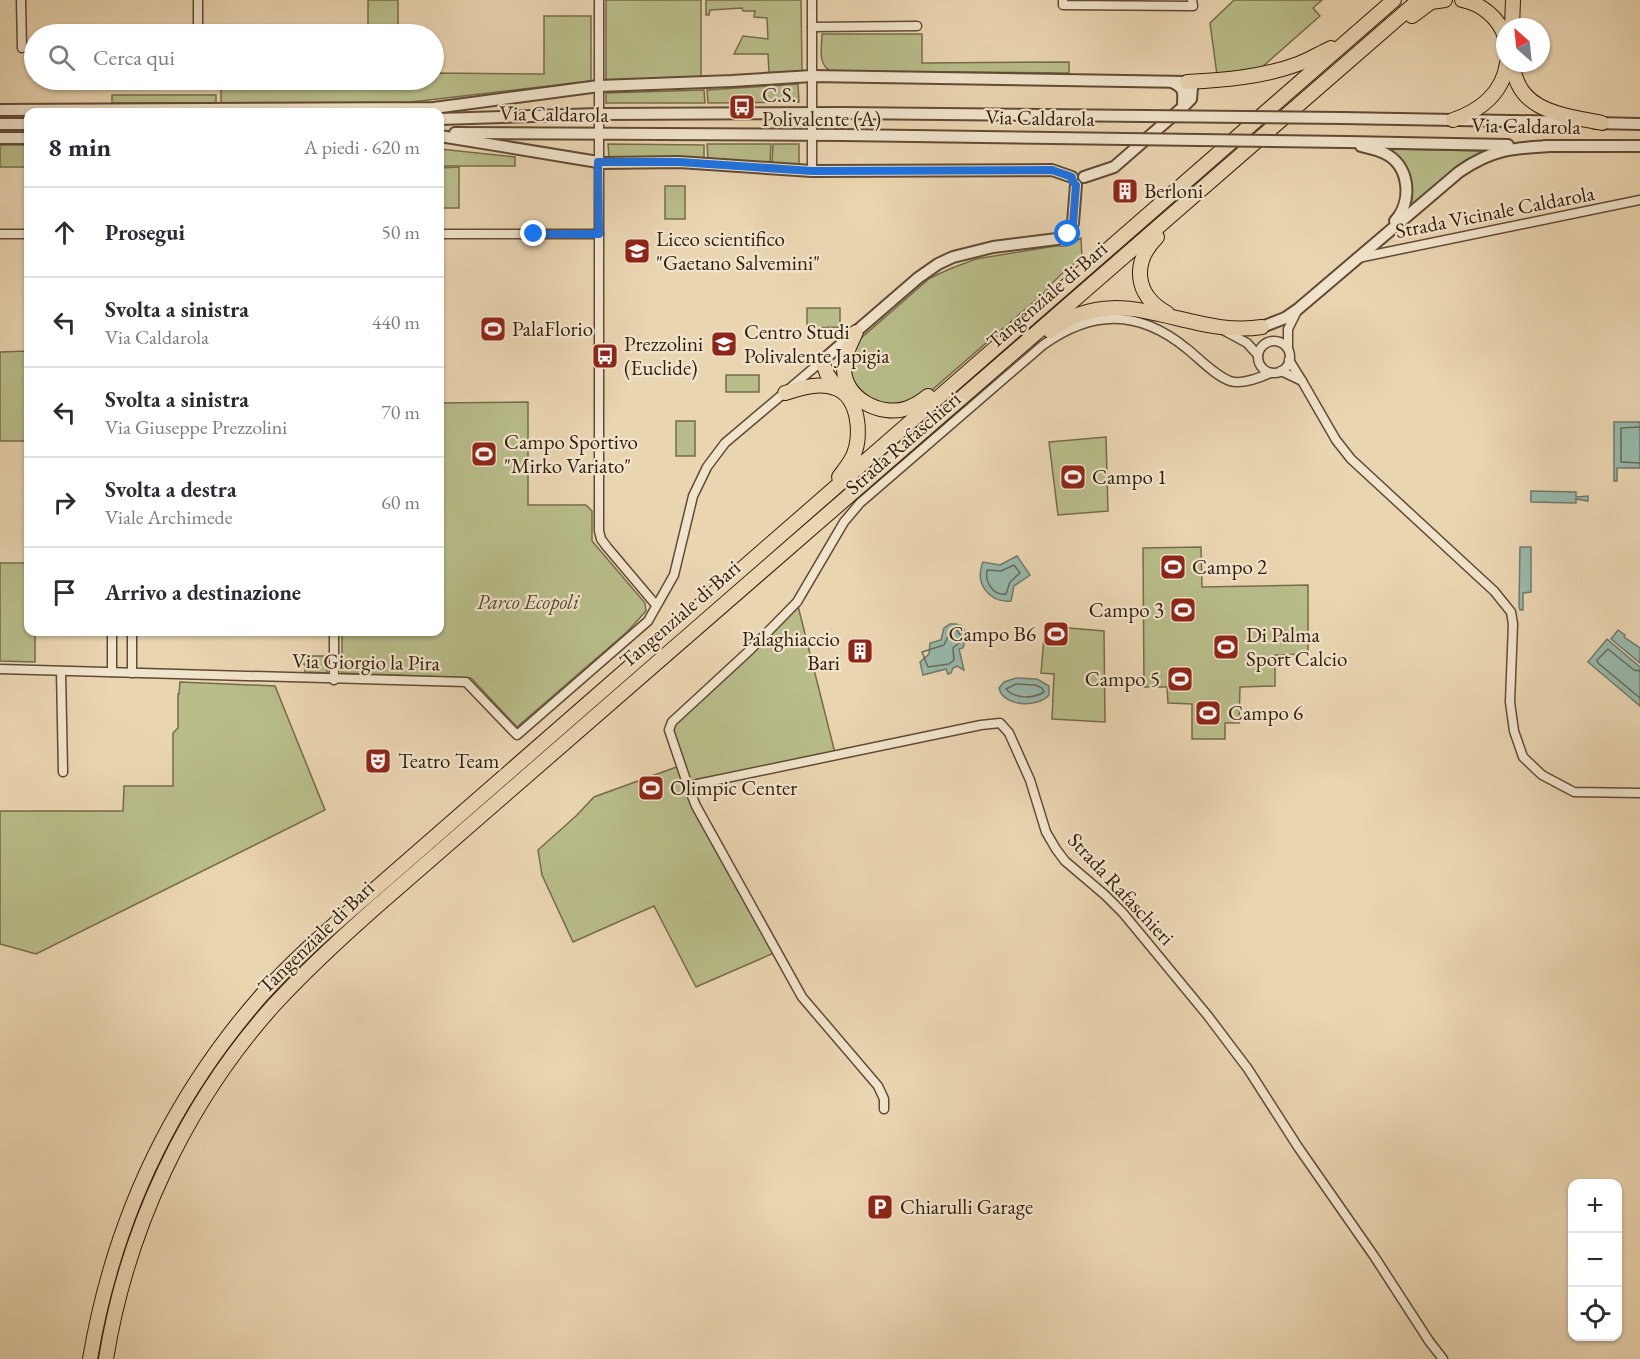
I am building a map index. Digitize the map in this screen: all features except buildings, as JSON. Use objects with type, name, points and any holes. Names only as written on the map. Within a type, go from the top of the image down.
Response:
[{"type":"highway","name":"Tangenziale di Bari","points":[[90,1359],[118,1242],[153,1158],[213,1057],[262,995],[319,938],[1394,0]]},
{"type":"highway","name":"Tangenziale di Bari","points":[[106,1359],[130,1256],[141,1223],[168,1164],[226,1065],[273,1006],[376,907],[1419,0]]},
{"type":"highway","points":[[1365,47],[1431,2],[1445,0]]},
{"type":"highway","points":[[1462,0],[1485,9],[1496,21]]},
{"type":"highway","points":[[1512,18],[1513,0]]},
{"type":"highway","points":[[1187,82],[1259,75],[1298,64],[1349,39]]},
{"type":"highway","points":[[1453,120],[1478,109],[1492,96],[1502,82],[1505,72]]},
{"type":"highway","points":[[1515,72],[1519,85],[1526,96],[1544,110],[1602,123]]},
{"type":"highway","points":[[1174,316],[1162,309],[1145,292],[1140,275],[1141,262],[1146,249],[1188,210],[1193,198]]},
{"type":"highway","points":[[1000,363],[1037,341],[1067,319],[1089,311],[1117,307],[1148,310],[1214,326],[1240,329],[1262,327]]},
{"type":"highway","points":[[841,382],[847,351],[856,332]]},
{"type":"highway","points":[[841,382],[870,406],[884,410],[907,409],[918,404],[952,376],[991,351]]},
{"type":"highway","points":[[822,361],[834,365],[846,396],[853,407],[858,440],[854,456],[828,494]]},
{"type":"highway","points":[[785,393],[811,386],[841,382]]},
{"type":"street","points":[[21,0],[22,48]]},
{"type":"street","points":[[198,0],[198,24]]},
{"type":"street","points":[[599,0],[599,531],[601,539],[656,605],[674,575],[691,503],[707,466],[726,443],[918,278],[938,264],[953,257],[985,249],[1057,239],[1068,234],[1073,224],[1078,180],[1114,167],[1183,107],[1191,99],[1192,88],[1187,82]]},
{"type":"street","points":[[812,0],[812,171]]},
{"type":"street","points":[[1063,0],[1063,5],[1193,6],[1192,0]]},
{"type":"street","points":[[812,27],[917,26]]},
{"type":"street","name":"Via Caldarola","points":[[434,108],[600,86],[812,76],[1187,82]]},
{"type":"street","points":[[1171,81],[1183,90],[1183,107]]},
{"type":"street","name":"Via Caldarola","points":[[0,110],[24,110]]},
{"type":"street","name":"Via Caldarola","points":[[444,111],[469,118]]},
{"type":"street","name":"Via Caldarola","points":[[444,119],[599,114],[841,112],[1640,124]]},
{"type":"street","points":[[0,124],[24,124]]},
{"type":"street","name":"Via Caldarola","points":[[444,134],[843,135],[1640,146]]},
{"type":"street","name":"Via Caldarola","points":[[444,135],[598,162],[679,162],[812,171],[1052,170],[1078,180]]},
{"type":"street","points":[[0,138],[24,138]]},
{"type":"street","points":[[1346,142],[1385,153],[1404,173],[1407,187],[1402,213],[1379,239]]},
{"type":"street","points":[[1262,327],[1285,318],[1298,309],[1379,239],[1473,163],[1488,155],[1515,148],[1551,146]]},
{"type":"street","name":"Strada Vicinale Caldarola","points":[[1358,258],[1640,200]]},
{"type":"street","points":[[0,234],[24,234]]},
{"type":"street","points":[[444,234],[599,234]]},
{"type":"street","points":[[1298,309],[1288,329],[1289,360],[1336,440],[1351,459],[1494,591],[1511,612],[1513,624],[1510,702],[1514,731],[1523,757],[1542,776],[1574,792],[1640,793]]},
{"type":"street","name":"Strada Rafaschieri","points":[[884,1109],[884,1099],[878,1086],[814,1012],[794,983],[696,806],[669,730],[672,723],[750,650],[796,602],[851,512],[1043,345],[1062,332],[1079,324],[1102,320],[1135,320],[1169,334],[1228,380],[1241,381]]},
{"type":"street","points":[[1214,326],[1247,343],[1259,355],[1266,371],[1270,373]]},
{"type":"street","points":[[1262,327],[1274,342]]},
{"type":"street","points":[[1259,355],[1262,327]]},
{"type":"street","points":[[1241,381],[1252,373],[1265,344],[1274,342],[1282,344],[1288,350]]},
{"type":"street","points":[[1281,371],[1289,360]]},
{"type":"street","points":[[1241,381],[1281,371],[1302,381]]},
{"type":"street","name":"Via Giorgio la Pira","points":[[0,669],[466,682],[517,735],[648,621],[656,605]]},
{"type":"street","points":[[112,636],[112,672]]},
{"type":"street","points":[[132,636],[132,673]]},
{"type":"street","points":[[334,636],[334,680]]},
{"type":"street","points":[[61,671],[63,771]]},
{"type":"street","name":"Strada Rafaschieri","points":[[688,786],[981,725],[1000,723],[1008,733],[1025,770],[1046,832],[1056,849],[1065,861],[1123,913],[1223,1035],[1270,1101],[1303,1154],[1443,1359]]},
{"type":"green space","points":[[368,0],[398,0],[398,24],[368,24]]},
{"type":"green space","points":[[606,0],[701,0],[701,77],[606,80]]},
{"type":"green space","points":[[706,0],[801,0],[802,71],[769,73],[768,54],[734,54],[743,36],[768,39],[767,18],[754,17],[755,11],[743,11],[742,8],[710,10],[709,15],[706,15]]},
{"type":"green space","points":[[1234,0],[1322,0],[1313,8],[1320,16],[1261,68],[1217,75],[1210,23]]},
{"type":"green space","points":[[544,16],[591,16],[591,81],[403,103],[221,103],[221,90],[444,90],[444,73],[544,74]]},
{"type":"green space","points":[[822,34],[922,34],[922,63],[1069,62],[1069,73],[831,71],[822,60]]},
{"type":"green space","points":[[798,84],[799,102],[708,103],[707,90]]},
{"type":"green space","points":[[704,90],[705,103],[606,103],[606,93]]},
{"type":"green space","points":[[112,95],[216,95],[216,103],[112,103]]},
{"type":"green space","points":[[608,144],[704,145],[704,158],[609,157]]},
{"type":"green space","points":[[707,144],[771,144],[770,163],[708,159]]},
{"type":"green space","points":[[773,144],[799,144],[799,165],[772,163]]},
{"type":"green space","points":[[0,145],[24,145],[24,167],[0,167]]},
{"type":"green space","points":[[444,149],[515,157],[515,166],[444,166]]},
{"type":"green space","points":[[1391,149],[1485,151],[1410,208],[1412,192],[1408,178],[1390,151]]},
{"type":"green space","points":[[459,167],[459,208],[444,208],[444,168]]},
{"type":"green space","points":[[665,186],[685,186],[685,219],[665,219]]},
{"type":"green space","points":[[1081,238],[1082,258],[925,396],[909,404],[876,404],[854,387],[849,361],[860,339],[930,278],[976,259],[1067,246]]},
{"type":"green space","points":[[807,308],[840,308],[840,327],[807,328]]},
{"type":"green space","points":[[24,351],[24,441],[0,441],[0,352]]},
{"type":"green space","points":[[726,375],[759,375],[759,392],[726,392]]},
{"type":"green space","name":"Parco Ecopoli","points":[[528,402],[528,505],[586,505],[592,511],[592,541],[645,603],[646,611],[628,631],[517,727],[471,678],[342,673],[342,636],[444,636],[444,403]]},
{"type":"green space","points":[[676,421],[695,421],[695,456],[676,456]]},
{"type":"green space","name":"Campo 1","points":[[1106,437],[1108,511],[1058,515],[1049,442]]},
{"type":"green space","name":"Di Palma Sport Calcio","points":[[1201,547],[1202,587],[1308,585],[1308,654],[1275,655],[1275,686],[1240,687],[1239,723],[1225,723],[1225,739],[1192,739],[1192,704],[1168,703],[1167,687],[1144,687],[1143,548]]},
{"type":"green space","points":[[0,563],[24,563],[24,636],[35,636],[35,662],[0,661]]},
{"type":"green space","name":"Olimpic Center","points":[[798,606],[835,753],[683,785],[774,953],[696,987],[654,906],[573,942],[542,875],[538,850],[594,797],[682,765],[669,730]]},
{"type":"green space","points":[[1045,626],[1104,631],[1105,722],[1052,719],[1054,674],[1041,673]]},
{"type":"green space","points":[[300,656],[327,656],[327,673],[305,672],[305,664],[300,664]]},
{"type":"green space","points":[[180,682],[275,686],[325,810],[36,954],[0,944],[0,811],[123,811],[124,786],[173,786],[173,733],[178,728]]},
{"type":"water","points":[[1614,422],[1640,422],[1640,468],[1617,468],[1617,481],[1614,481]]},
{"type":"water","points":[[1531,491],[1576,492],[1576,497],[1588,496],[1588,501],[1576,499],[1576,503],[1531,502]]},
{"type":"water","points":[[1520,547],[1531,547],[1531,592],[1523,593],[1523,610],[1520,610],[1519,606]]},
{"type":"water","points":[[1017,556],[1030,575],[1014,586],[1011,601],[996,599],[985,590],[982,584],[980,577],[983,562],[1000,565]]},
{"type":"water","points":[[950,624],[962,626],[967,634],[963,648],[959,649],[964,670],[957,666],[948,674],[946,669],[923,675],[920,662],[929,654],[930,643],[941,640],[944,628]]},
{"type":"water","points":[[1618,630],[1640,648],[1640,663],[1611,639]]},
{"type":"water","points":[[1607,639],[1640,667],[1640,706],[1588,662]]},
{"type":"water","points":[[1016,678],[1037,679],[1049,686],[1049,695],[1029,704],[1007,699],[999,688],[1004,682]]},
{"type":"place","name":"C.S. Polivalente (A)","points":[[742,107]]},
{"type":"place","name":"Berloni","points":[[1125,191]]},
{"type":"place","name":"Liceo scientifico \"Gaetano Salvemini\"","points":[[637,251]]},
{"type":"place","name":"PalaFlorio","points":[[493,329]]},
{"type":"place","name":"Centro Studi Polivalente Japigia","points":[[724,344]]},
{"type":"place","name":"Prezzolini (Euclide)","points":[[605,356]]},
{"type":"place","name":"Campo Sportivo \"Mirko Variato\"","points":[[484,454]]},
{"type":"place","name":"Campo 1","points":[[1073,477]]},
{"type":"place","name":"Campo 2","points":[[1173,567]]},
{"type":"place","name":"Campo 3","points":[[1183,610]]},
{"type":"place","name":"Campo B6","points":[[1056,634]]},
{"type":"place","name":"Di Palma Sport Calcio","points":[[1226,647]]},
{"type":"place","name":"Palaghiaccio Bari","points":[[860,651]]},
{"type":"place","name":"Campo 5","points":[[1180,679]]},
{"type":"place","name":"Campo 6","points":[[1208,713]]},
{"type":"place","name":"Teatro Team","points":[[378,761]]},
{"type":"place","name":"Olimpic Center","points":[[651,788]]},
{"type":"place","name":"Chiarulli Garage","points":[[880,1207]]},
{"type":"route","points":[[534,234],[599,234],[598,162],[679,162],[812,171],[1052,170],[1072,177],[1076,185],[1073,224],[1068,234]]}]
